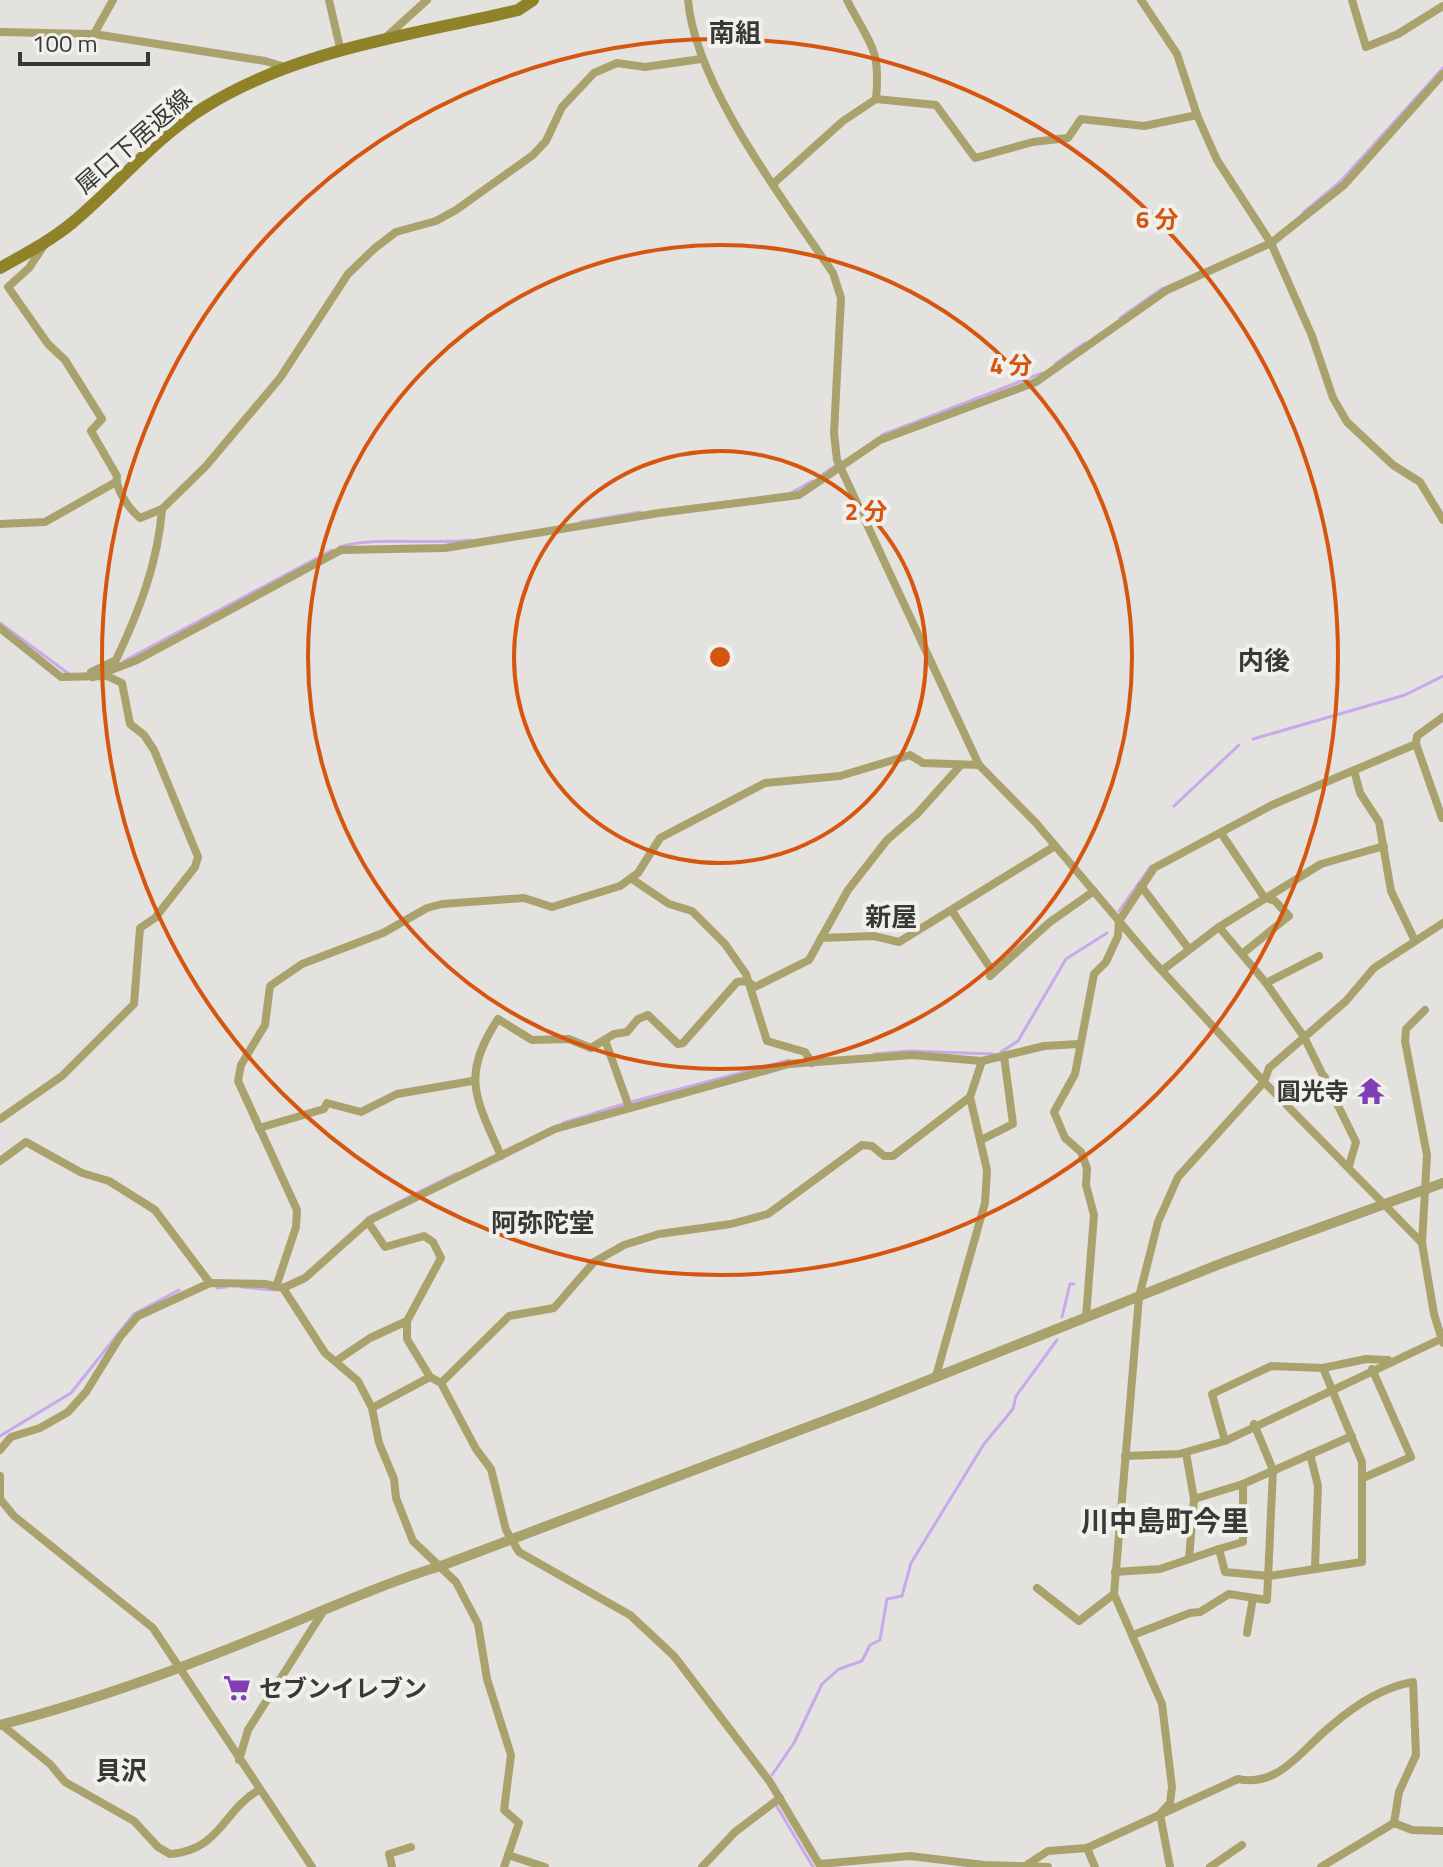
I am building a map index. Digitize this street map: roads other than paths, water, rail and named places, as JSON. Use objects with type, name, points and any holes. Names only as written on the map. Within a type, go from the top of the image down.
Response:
[{"type":"main road","name":"犀口下居返線","points":[[0,268],[46,242],[204,107],[254,81],[385,38],[518,10],[533,0]]},
{"type":"street","points":[[94,34],[113,0]]},
{"type":"street","points":[[329,0],[341,52]]},
{"type":"street","points":[[385,38],[427,0]]},
{"type":"street","points":[[688,0],[690,24],[701,59],[774,183],[833,273],[841,298],[834,433],[839,464],[979,765],[1264,1082],[1422,1243]]},
{"type":"street","points":[[847,0],[862,23],[879,63],[876,99]]},
{"type":"street","points":[[1141,0],[1177,54],[1197,115],[1217,160],[1271,243],[1333,398],[1347,422],[1393,465],[1420,482],[1443,520]]},
{"type":"street","points":[[1352,0],[1366,47],[1398,34],[1443,6]]},
{"type":"street","points":[[0,32],[94,34],[265,61],[290,69]]},
{"type":"street","points":[[46,242],[29,268],[8,287],[48,344],[65,360],[102,419],[91,431],[117,476],[116,482],[129,509],[140,518],[162,509],[206,466],[280,378],[348,274],[375,248],[396,232],[436,221],[456,210],[533,155],[546,141],[562,107],[594,73],[617,63],[645,67],[701,59]]},
{"type":"street","points":[[93,677],[137,660],[341,550],[445,548],[659,513],[799,495],[839,464],[888,436],[1036,382],[1167,290],[1271,243],[1344,185],[1443,74]]},
{"type":"street","points":[[774,183],[843,121],[876,99],[936,105],[975,158],[1033,142],[1068,138],[1081,119],[1144,126],[1197,115]]},
{"type":"street","points":[[0,524],[45,522],[116,482]]},
{"type":"street","points":[[93,677],[91,672],[116,660],[148,586],[158,552],[162,509]]},
{"type":"street","points":[[0,628],[61,677],[107,676],[122,683],[130,724],[144,735],[154,750],[198,862],[155,918],[140,928],[134,1004],[62,1076],[0,1119]]},
{"type":"street","points":[[1442,818],[1416,744],[1417,736],[1443,717]]},
{"type":"street","points":[[1086,1317],[1094,1215],[1086,1185],[1087,1168],[1081,1152],[1065,1138],[1054,1112],[1075,1074],[1094,974],[1106,962],[1118,936],[1119,921],[1154,868],[1272,805],[1416,744]]},
{"type":"street","points":[[279,1287],[296,1227],[297,1210],[238,1081],[241,1065],[265,1025],[267,993],[277,978],[302,964],[383,933],[427,908],[524,898],[552,907],[632,879],[660,838],[765,783],[785,778],[840,776],[910,755],[923,763],[979,765]]},
{"type":"street","points":[[501,1156],[472,1081],[483,1045],[498,1019],[540,1042],[569,1039],[591,1048],[627,1032],[638,1019],[648,1015],[678,1044],[683,1043],[737,982],[747,981],[755,987],[765,984],[809,960],[848,890],[887,840],[917,814],[960,766]]},
{"type":"street","points":[[1354,770],[1360,793],[1379,822],[1391,891],[1415,941]]},
{"type":"street","points":[[1432,792],[1443,788]]},
{"type":"street","points":[[1221,833],[1264,897],[1275,901],[1289,916],[1242,954]]},
{"type":"street","points":[[821,938],[874,936],[899,942],[1055,846]]},
{"type":"street","points":[[1164,969],[1219,927],[1321,864],[1384,846]]},
{"type":"street","points":[[632,879],[669,904],[692,911],[707,924],[739,961],[767,1041],[805,1052],[812,1063]]},
{"type":"street","points":[[1141,886],[1189,949]]},
{"type":"street","points":[[952,911],[991,974],[1050,922],[1094,891]]},
{"type":"street","points":[[1170,1867],[1160,1814],[1170,1803],[1172,1787],[1162,1704],[1114,1594],[1139,1297],[1158,1222],[1178,1177],[1264,1082],[1269,1068],[1346,1001],[1374,968],[1443,923]]},
{"type":"street","points":[[1219,927],[1266,983],[1304,1037],[1356,1142],[1349,1166]]},
{"type":"street","points":[[1266,983],[1319,956]]},
{"type":"street","points":[[1125,1456],[1186,1453],[1225,1441],[1254,1424],[1372,1369],[1442,1341],[1422,1243],[1427,1155],[1405,1041],[1406,1029],[1425,1010]]},
{"type":"street","points":[[605,1040],[629,1107]]},
{"type":"street","points":[[0,1450],[11,1437],[40,1428],[68,1412],[86,1392],[120,1337],[138,1316],[210,1283],[279,1287],[305,1278],[368,1222],[555,1129],[764,1068],[912,1055],[982,1061],[1044,1046],[1079,1044]]},
{"type":"street","points":[[981,1140],[1013,1124],[1004,1056]]},
{"type":"street","points":[[936,1376],[985,1203],[987,1170],[970,1097],[982,1061]]},
{"type":"street","points":[[1284,1102],[1325,1077]]},
{"type":"street","points":[[259,1128],[324,1109],[327,1103],[361,1112],[397,1094],[472,1081]]},
{"type":"street","points":[[441,1383],[509,1316],[554,1308],[594,1262],[624,1245],[659,1234],[731,1224],[768,1214],[862,1145],[872,1146],[884,1156],[893,1156],[970,1097]]},
{"type":"street","points":[[0,1161],[26,1142],[82,1173],[109,1181],[155,1210],[210,1283]]},
{"type":"street","points":[[1,1725],[76,1704],[181,1666],[397,1579],[441,1566],[1443,1183]]},
{"type":"street","points":[[368,1222],[385,1247],[424,1236],[433,1242],[441,1258],[407,1321],[407,1339],[430,1377],[441,1383],[476,1449],[491,1469],[510,1539],[519,1552],[644,1627],[674,1656],[780,1798],[819,1864],[910,1856],[984,1865],[1048,1867]]},
{"type":"street","points":[[279,1287],[325,1353],[358,1381],[372,1408],[379,1443],[394,1479],[402,1518],[413,1541],[456,1582],[478,1624],[487,1679],[511,1755],[504,1810],[519,1823],[504,1867]]},
{"type":"street","points":[[336,1361],[370,1338],[407,1321]]},
{"type":"street","points":[[1225,1441],[1212,1394],[1271,1366],[1323,1368],[1366,1359],[1393,1361]]},
{"type":"street","points":[[1219,1549],[1225,1572],[1269,1576],[1362,1562],[1362,1462],[1323,1368]]},
{"type":"street","points":[[1363,1478],[1411,1457],[1372,1369]]},
{"type":"street","points":[[372,1408],[430,1377]]},
{"type":"street","points":[[1133,1635],[1200,1612],[1229,1594],[1267,1600],[1273,1470],[1254,1424]]},
{"type":"street","points":[[1194,1499],[1243,1484],[1352,1436]]},
{"type":"street","points":[[1186,1453],[1194,1499],[1189,1559]]},
{"type":"street","points":[[1310,1454],[1318,1486],[1315,1567]]},
{"type":"street","points":[[0,1476],[0,1499],[14,1516],[153,1628],[312,1867]]},
{"type":"street","points":[[1115,1572],[1160,1569],[1243,1542],[1243,1484]]},
{"type":"street","points":[[1037,1588],[1079,1621],[1114,1594]]},
{"type":"street","points":[[1247,1633],[1253,1598]]},
{"type":"street","points":[[239,1760],[248,1730],[324,1610]]},
{"type":"street","points":[[1026,1865],[1048,1851],[1087,1848],[1238,1779],[1255,1783],[1274,1776],[1331,1725],[1389,1686],[1413,1682],[1416,1755],[1399,1792],[1394,1823]]},
{"type":"street","points":[[1,1725],[50,1764],[65,1782],[134,1821],[158,1847],[170,1854],[201,1846],[222,1830],[248,1796],[259,1790]]},
{"type":"street","points":[[702,1867],[735,1832],[780,1798]]},
{"type":"street","points":[[1321,1867],[1394,1823],[1421,1832],[1443,1831]]},
{"type":"street","points":[[1210,1867],[1242,1845]]},
{"type":"street","points":[[392,1867],[389,1854],[411,1847]]},
{"type":"street","points":[[1087,1848],[1095,1867]]},
{"type":"street","points":[[508,1855],[545,1867]]},
{"type":"waterway","points":[[1304,212],[1340,182],[1443,68]]},
{"type":"waterway","points":[[1120,318],[1163,288]]},
{"type":"waterway","points":[[1055,364],[1085,343]]},
{"type":"waterway","points":[[882,435],[1042,373]]},
{"type":"waterway","points":[[822,475],[839,463]]},
{"type":"waterway","points":[[791,493],[812,481]]},
{"type":"waterway","points":[[581,522],[640,512]]},
{"type":"waterway","points":[[339,547],[387,541],[471,540]]},
{"type":"waterway","points":[[124,661],[332,550]]},
{"type":"waterway","points":[[0,623],[69,674]]},
{"type":"waterway","points":[[1253,739],[1405,695],[1443,676]]},
{"type":"waterway","points":[[1174,806],[1239,745]]},
{"type":"waterway","points":[[1119,911],[1151,866]]},
{"type":"waterway","points":[[1001,1052],[1018,1041],[1066,959],[1107,933]]},
{"type":"waterway","points":[[874,1054],[908,1051],[994,1054]]},
{"type":"waterway","points":[[631,1102],[789,1060]]},
{"type":"waterway","points":[[563,1123],[624,1104]]},
{"type":"waterway","points":[[367,1218],[457,1173]]},
{"type":"waterway","points":[[1062,1317],[1070,1284],[1074,1284]]},
{"type":"waterway","points":[[217,1288],[226,1287]]},
{"type":"waterway","points":[[242,1287],[274,1290]]},
{"type":"waterway","points":[[0,1436],[71,1393],[134,1314],[179,1290]]},
{"type":"waterway","points":[[772,1775],[794,1743],[822,1684],[839,1669],[862,1661],[870,1645],[880,1640],[887,1599],[902,1596],[911,1563],[984,1444],[1013,1409],[1016,1396],[1057,1340]]},
{"type":"waterway","points":[[776,1805],[813,1867]]},
{"type":"place","name":"圓光寺","points":[[1371,1091]]},
{"type":"place","name":"セブンイレブン","points":[[237,1688]]},
{"type":"district","name":"南組","points":[[735,32]]},
{"type":"district","name":"内後","points":[[1264,660]]},
{"type":"district","name":"新屋","points":[[891,916]]},
{"type":"district","name":"阿弥陀堂","points":[[543,1222]]},
{"type":"district","name":"川中島町今里","points":[[1165,1520]]},
{"type":"district","name":"貝沢","points":[[121,1770]]}]
